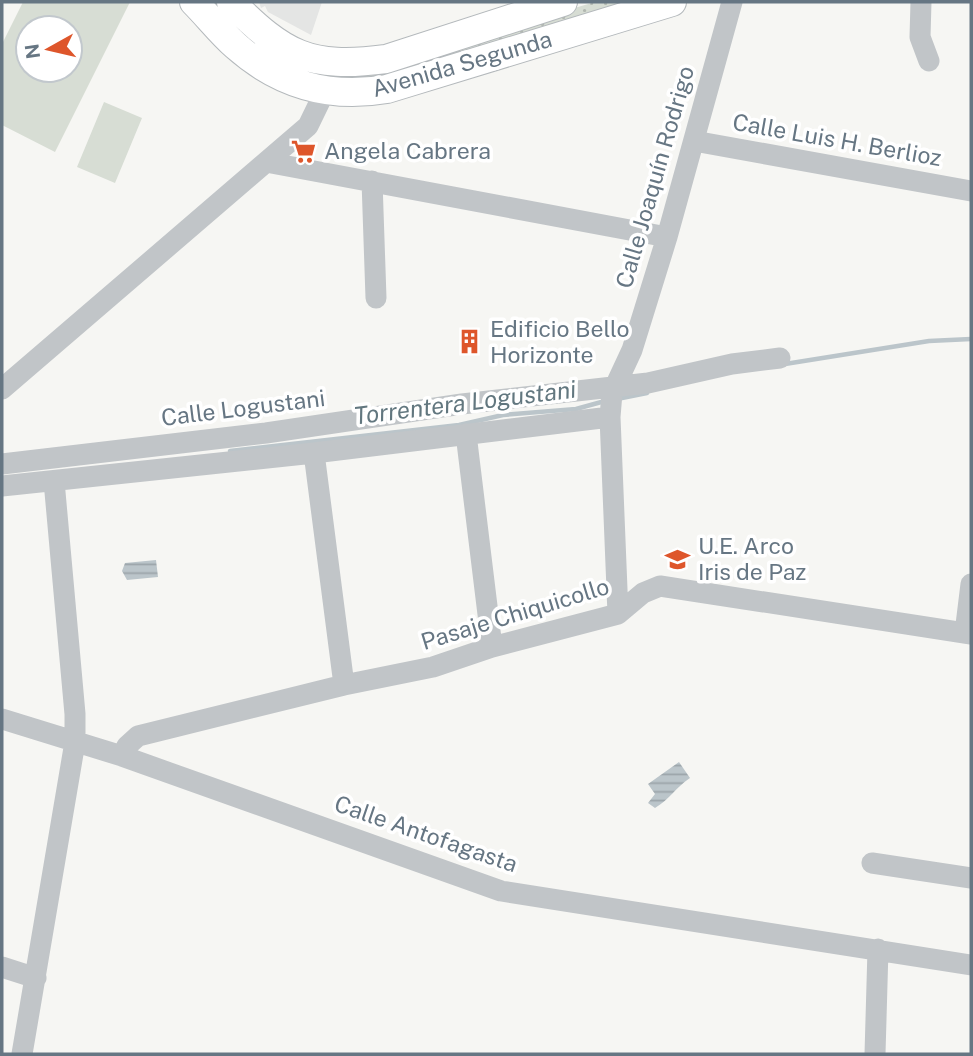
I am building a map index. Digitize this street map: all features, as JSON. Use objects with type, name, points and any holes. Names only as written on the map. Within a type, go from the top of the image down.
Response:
[{"type":"main road","name":"Avenida Segunda","points":[[194,2],[235,45],[282,77],[325,91],[362,93],[387,89],[672,2]]},
{"type":"main road","name":"Avenida Segunda","points":[[237,5],[276,43],[304,58],[331,63],[358,63],[386,59],[563,2]]},
{"type":"street","name":"Calle Joaquín Rodrigo","points":[[618,614],[612,400],[632,350],[667,237],[732,2]]},
{"type":"street","points":[[921,2],[920,37],[929,61]]},
{"type":"street","points":[[2,389],[308,126],[325,91]]},
{"type":"street","name":"Calle Luis H. Berlioz","points":[[694,141],[971,191]]},
{"type":"street","points":[[266,162],[667,237]]},
{"type":"street","points":[[372,181],[376,298]]},
{"type":"street","name":"Calle Logustani","points":[[2,486],[466,435],[612,400],[663,381],[732,364],[780,358]]},
{"type":"street","name":"Calle Logustani","points":[[2,464],[266,433],[462,404],[612,400]]},
{"type":"street","points":[[466,435],[492,647]]},
{"type":"street","points":[[314,453],[344,685]]},
{"type":"street","points":[[22,1054],[75,742],[75,713],[54,481]]},
{"type":"street","points":[[968,633],[971,584]]},
{"type":"street","name":"Pasaje Chiquicollo","points":[[122,756],[127,746],[138,736],[344,685],[433,667],[492,647],[618,614],[643,593],[660,586],[968,633]]},
{"type":"street","name":"Calle Antofagasta","points":[[2,719],[122,756],[501,891],[971,965]]},
{"type":"street","points":[[872,863],[971,878]]},
{"type":"street","points":[[875,1054],[878,949]]},
{"type":"street","points":[[2,967],[36,978]]},
{"type":"shaded area","points":[[23,2],[130,2],[55,152],[2,125],[2,44],[14,20],[14,84],[84,84],[84,14],[17,14]]},
{"type":"shaded area","points":[[207,2],[219,2],[303,67],[520,24],[595,2],[635,2],[394,78],[319,79],[259,53]]},
{"type":"shaded area","points":[[259,2],[322,2],[311,35],[268,12],[265,6],[261,8]]},
{"type":"shaded area","points":[[104,102],[142,118],[115,183],[77,167]]},
{"type":"shaded area","points":[[156,560],[158,577],[127,580],[122,571],[125,563]]},
{"type":"shaded area","points":[[679,762],[690,778],[655,808],[648,803],[655,794],[648,784]]},
{"type":"waterway","name":"Torrentera Logustani","points":[[785,364],[929,341],[971,339]]},
{"type":"waterway","name":"Torrentera Logustani","points":[[617,399],[647,393]]},
{"type":"waterway","name":"Torrentera Logustani","points":[[230,451],[459,425],[503,415],[576,409],[605,401]]},
{"type":"place","name":"Angela Cabrera","points":[[304,151]]},
{"type":"place","name":"Edificio Bello Horizonte","points":[[470,342]]},
{"type":"place","name":"U.E. Arco Iris de Paz","points":[[678,559]]}]
